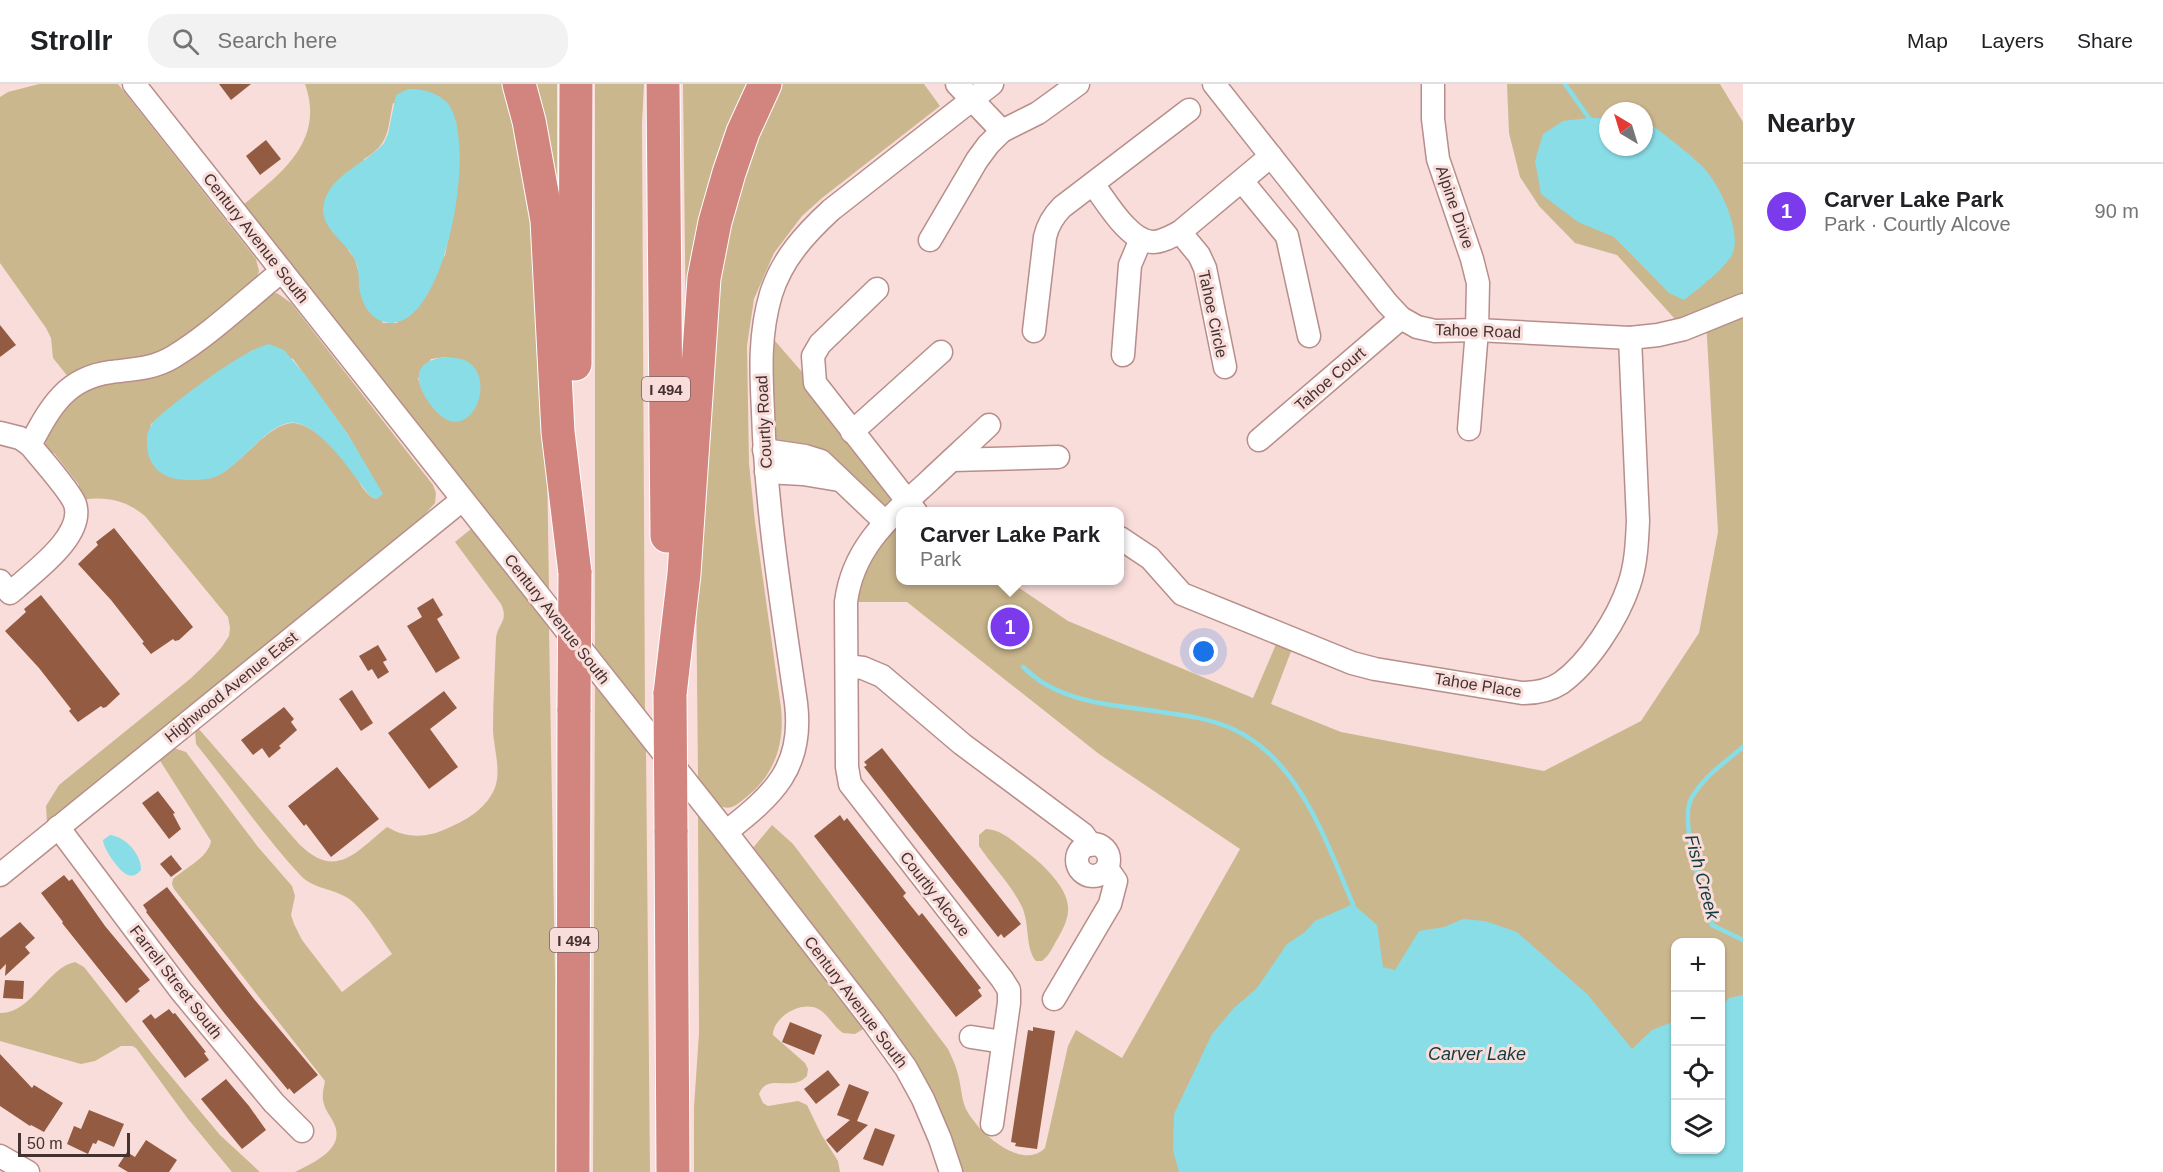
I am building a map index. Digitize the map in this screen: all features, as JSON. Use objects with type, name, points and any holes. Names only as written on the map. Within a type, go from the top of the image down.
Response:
[{"type":"highway","points":[[519,84],[529,121],[548,220],[558,432],[575,573]]},
{"type":"highway","name":"I 494","points":[[573,1172],[576,84]]},
{"type":"highway","name":"I 494","points":[[663,84],[673,1172]]},
{"type":"highway","points":[[670,694],[684,574],[704,278],[715,222],[729,173],[743,132],[765,84]]},
{"type":"street","name":"Century Avenue South","points":[[134,84],[726,832],[873,1022],[906,1068],[928,1109],[951,1172]]},
{"type":"street","name":"Courtly Road","points":[[726,832],[762,804],[778,786],[790,762],[796,741],[796,708],[771,527],[765,461],[760,352],[771,292],[790,254],[831,210],[965,92],[993,84]]},
{"type":"street","points":[[930,240],[977,160],[1002,131],[1038,113],[1078,84]]},
{"type":"street","name":"Tahoe Road","points":[[1214,84],[1387,303],[1401,318],[1417,327],[1435,331],[1477,330],[1630,338],[1684,329],[1743,305]]},
{"type":"street","name":"Alpine Drive","points":[[1433,84],[1433,119],[1438,159],[1478,283],[1477,330],[1469,429]]},
{"type":"street","points":[[965,92],[1002,131]]},
{"type":"street","points":[[1034,331],[1047,226],[1062,207],[1189,110]]},
{"type":"street","points":[[1093,184],[1133,235],[1153,242],[1180,232],[1272,156]]},
{"type":"street","points":[[1242,181],[1287,236],[1310,336]]},
{"type":"street","name":"Tahoe Circle","points":[[1180,232],[1199,255],[1205,268],[1225,367]]},
{"type":"street","points":[[1123,355],[1130,265],[1141,239]]},
{"type":"street","points":[[30,445],[52,405],[65,391],[100,374],[147,368],[172,357],[282,271]]},
{"type":"street","points":[[877,290],[827,335],[813,356],[815,384],[912,506]]},
{"type":"street","name":"Tahoe Court","points":[[1259,441],[1401,318]]},
{"type":"street","name":"Tahoe Place","points":[[1124,541],[1150,558],[1182,594],[1352,663],[1386,671],[1522,693],[1535,693],[1560,683],[1596,646],[1611,625],[1630,583],[1637,549],[1638,521],[1630,338]]},
{"type":"street","points":[[852,432],[940,352]]},
{"type":"street","name":"Courtly Alcove","points":[[912,506],[952,460],[989,425]]},
{"type":"street","points":[[0,433],[20,438],[30,445],[74,501],[76,507],[76,519],[67,539],[10,593],[0,581]]},
{"type":"street","points":[[952,460],[1058,457]]},
{"type":"street","points":[[765,461],[804,474],[839,480],[858,494],[885,522]]},
{"type":"street","name":"Highwood Avenue East","points":[[0,875],[462,500]]},
{"type":"street","name":"Courtly Alcove","points":[[896,515],[885,522],[862,551],[848,585],[846,602],[847,767],[850,784],[1005,983],[1010,997],[992,1124]]},
{"type":"street","points":[[847,666],[863,668],[882,676],[962,744],[1083,834],[1091,845],[1083,848],[1078,855],[1080,870],[1086,875],[1093,876],[1101,874],[1107,868],[1116,881],[1110,904],[1054,999]]},
{"type":"street","name":"Farrell Street South","points":[[58,827],[177,986],[273,1103],[302,1131]]},
{"type":"street","points":[[971,1038],[1003,1042]]},
{"type":"street","points":[[0,1156],[27,1172]]},
{"type":"shaded area","points":[[39,84],[118,84],[256,259],[259,271],[255,282],[166,352],[69,378],[53,358],[51,338],[46,328],[0,263],[0,97],[8,92]]},
{"type":"shaded area","points":[[305,84],[510,84],[526,147],[547,461],[549,590],[244,204],[273,180],[297,153],[305,138],[310,104]],"holes":[[[393,103],[456,121],[459,170],[454,212],[445,255],[397,323],[383,323],[359,274],[355,259],[348,250],[364,159],[379,148],[383,142]],[[446,357],[423,392],[418,379],[431,359]]]},
{"type":"shaded area","points":[[529,84],[557,84],[557,192]]},
{"type":"shaded area","points":[[595,84],[644,84],[642,124],[645,712],[595,649]]},
{"type":"shaded area","points":[[683,84],[755,84],[686,334]]},
{"type":"shaded area","points":[[776,84],[924,84],[940,106],[802,216],[774,253],[754,299],[747,346],[749,463],[782,722],[779,747],[770,770],[754,790],[739,803],[726,808],[716,802],[698,778],[696,571],[721,239]]},
{"type":"shaded area","points":[[1507,84],[1720,84],[1743,122],[1743,1172],[962,1172],[941,1112],[925,1081],[752,849],[772,825],[793,844],[948,1049],[956,1068],[965,1107],[971,1117],[989,1137],[1001,1146],[1024,1155],[1035,1154],[1045,1148],[1068,1046],[1076,1030],[1122,1058],[1240,849],[1099,754],[907,602],[846,602],[885,521],[858,494],[764,450],[763,327],[821,394],[897,507],[896,585],[1015,585],[1068,621],[1253,698],[1280,635],[1295,641],[1271,704],[1341,732],[1544,771],[1641,721],[1699,633],[1718,532],[1706,320],[1684,329],[1617,255],[1575,243],[1539,206],[1520,177],[1509,133]]},
{"type":"shaded area","points":[[277,293],[291,303],[433,485],[436,493],[435,503],[419,521],[47,823],[46,806],[59,785],[190,679],[221,648],[229,636],[230,628],[228,617],[145,516],[115,500],[82,500],[77,488],[79,485],[54,453],[50,455],[44,451],[47,434],[69,399],[267,294]],"holes":[[[253,350],[293,359],[349,436],[377,499],[366,492],[348,465],[329,444],[315,432],[299,424],[289,423],[278,427],[225,471],[210,478],[173,477],[163,473],[153,463],[148,445],[151,424],[212,377]]]},
{"type":"shaded area","points":[[471,529],[549,628],[555,976],[555,1172],[295,1172],[325,1155],[335,1142],[337,1134],[335,1126],[323,1100],[325,1081],[174,889],[173,879],[206,852],[211,841],[159,759],[174,748],[186,752],[258,847],[292,886],[295,896],[291,915],[294,924],[302,940],[342,992],[392,954],[369,920],[353,902],[347,897],[312,884],[300,875],[196,744],[195,731],[198,728],[299,844],[312,855],[324,860],[345,859],[387,827],[402,834],[418,836],[433,834],[475,813],[486,803],[496,783],[497,761],[493,731],[496,638],[504,614],[501,604],[455,542]]},
{"type":"shaded area","points":[[595,686],[646,750],[650,1172],[593,1172]]},
{"type":"shaded area","points":[[698,816],[865,1028],[855,1034],[843,1033],[823,1012],[813,1007],[790,1011],[778,1022],[773,1035],[805,1063],[808,1069],[807,1076],[794,1083],[768,1084],[759,1094],[763,1103],[768,1106],[798,1101],[807,1105],[838,1161],[840,1172],[694,1172],[694,1107],[699,1033]]},
{"type":"shaded area","points":[[986,829],[1006,836],[1037,860],[1063,890],[1068,907],[1065,923],[1051,950],[1042,961],[1036,961],[1030,949],[1026,921],[1018,899],[979,846],[979,835]]},
{"type":"shaded area","points":[[75,962],[84,967],[220,1135],[260,1172],[232,1172],[188,1119],[136,1048],[121,1046],[95,1061],[81,1064],[0,1041],[0,1013],[21,1006],[56,972]]},
{"type":"water","points":[[408,89],[432,93],[443,99],[451,108],[457,128],[460,154],[458,184],[447,246],[437,274],[425,298],[412,314],[397,322],[389,323],[375,317],[364,305],[355,260],[329,227],[323,212],[324,203],[334,184],[384,143],[396,95]]},
{"type":"water","points":[[1599,118],[1599,156],[1653,156],[1653,126],[1682,149],[1709,174],[1728,208],[1735,245],[1728,261],[1684,300],[1669,293],[1614,237],[1578,222],[1541,194],[1535,161],[1543,134],[1563,121]]},
{"type":"water","points":[[269,344],[284,350],[306,376],[349,436],[383,494],[377,499],[370,496],[318,434],[297,423],[287,423],[265,435],[233,465],[212,478],[180,480],[168,477],[152,463],[147,440],[151,425],[156,419],[227,365]]},
{"type":"water","points":[[446,357],[466,361],[478,374],[480,385],[476,408],[461,421],[451,421],[440,415],[428,402],[420,385],[421,368],[429,361]]},
{"type":"water","points":[[110,835],[122,839],[132,847],[140,864],[141,870],[137,874],[130,876],[124,873],[112,859],[103,840]]},
{"type":"water","name":"Carver Lake","points":[[1353,904],[1377,925],[1383,967],[1395,970],[1419,931],[1444,927],[1463,919],[1485,921],[1517,932],[1588,995],[1632,1049],[1652,1030],[1671,1023],[1671,1154],[1725,1154],[1725,1002],[1729,998],[1743,995],[1743,1172],[1179,1172],[1173,1150],[1174,1114],[1212,1034],[1234,1008],[1257,988],[1287,944],[1305,932],[1315,921]]},
{"type":"building","points":[[219,84],[251,84],[231,100]]},
{"type":"building","points":[[266,140],[281,159],[260,175],[246,156]]},
{"type":"building","points":[[0,325],[16,345],[0,357]]},
{"type":"building","points":[[114,528],[193,627],[179,640],[173,639],[151,654],[111,600],[78,564],[98,545],[96,542]]},
{"type":"building","points":[[41,595],[120,694],[106,707],[101,706],[78,722],[69,711],[71,709],[39,668],[5,631],[26,612],[24,609]]},
{"type":"building","points":[[433,598],[443,615],[437,619],[460,658],[436,673],[407,626],[422,617],[417,608]]},
{"type":"building","points":[[378,645],[387,660],[383,662],[389,672],[378,679],[372,669],[368,671],[359,656]]},
{"type":"building","points":[[352,690],[373,723],[361,731],[339,699]]},
{"type":"building","points":[[444,691],[457,708],[430,729],[458,767],[429,789],[388,733]]},
{"type":"building","points":[[284,707],[294,719],[291,722],[297,730],[269,758],[262,748],[253,755],[241,740]]},
{"type":"building","points":[[882,748],[1021,924],[1004,938],[1001,934],[998,937],[864,767],[867,765],[864,762]]},
{"type":"building","points":[[337,767],[379,819],[331,857],[306,824],[304,826],[288,806]]},
{"type":"building","points":[[158,791],[175,813],[173,814],[181,829],[169,839],[142,803]]},
{"type":"building","points":[[840,815],[844,821],[847,818],[906,893],[903,896],[919,916],[922,913],[981,988],[978,990],[982,996],[956,1017],[814,836]]},
{"type":"building","points":[[171,855],[182,869],[171,877],[160,864]]},
{"type":"building","points":[[64,875],[69,881],[72,879],[105,926],[150,980],[138,989],[140,991],[126,1003],[41,893]]},
{"type":"building","points":[[167,887],[254,999],[318,1075],[294,1094],[289,1088],[288,1090],[225,1014],[146,912],[143,905]]},
{"type":"building","points":[[20,922],[35,938],[25,947],[30,953],[5,976],[6,964],[0,970],[0,938]]},
{"type":"building","points":[[5,980],[24,981],[23,999],[3,998]]},
{"type":"building","points":[[169,1009],[173,1014],[175,1013],[206,1052],[204,1053],[209,1060],[185,1078],[142,1021],[151,1014],[155,1019]]},
{"type":"building","points":[[790,1022],[822,1035],[814,1055],[782,1042]]},
{"type":"building","points":[[1033,1027],[1055,1031],[1037,1149],[1015,1146],[1016,1143],[1011,1142],[1028,1030],[1033,1031]]},
{"type":"building","points":[[0,1054],[32,1088],[34,1085],[63,1103],[44,1132],[30,1126],[0,1106]]},
{"type":"building","points":[[828,1070],[840,1085],[816,1104],[804,1089]]},
{"type":"building","points":[[226,1079],[266,1130],[242,1149],[201,1099]]},
{"type":"building","points":[[849,1084],[869,1092],[857,1121],[868,1125],[837,1153],[826,1140],[850,1120],[837,1115]]},
{"type":"building","points":[[89,1110],[124,1124],[114,1147],[98,1140],[96,1144],[93,1143],[88,1154],[67,1144],[74,1126],[81,1129]]},
{"type":"building","points":[[875,1128],[895,1135],[883,1166],[863,1159]]},
{"type":"building","points":[[146,1140],[177,1160],[169,1172],[128,1172],[118,1166],[127,1152],[135,1157]]},
{"type":"waterway","name":"Fish Creek","points":[[1565,84],[1591,121]]},
{"type":"waterway","points":[[1023,667],[1042,682],[1068,695],[1104,704],[1201,719],[1224,725],[1258,744],[1294,782],[1308,805],[1353,904]]},
{"type":"waterway","name":"Fish Creek","points":[[1743,747],[1702,784],[1691,799],[1688,810],[1690,842],[1712,925],[1743,940]]},
{"type":"place","name":"Carver Lake Park","points":[[1010,627]]}]
